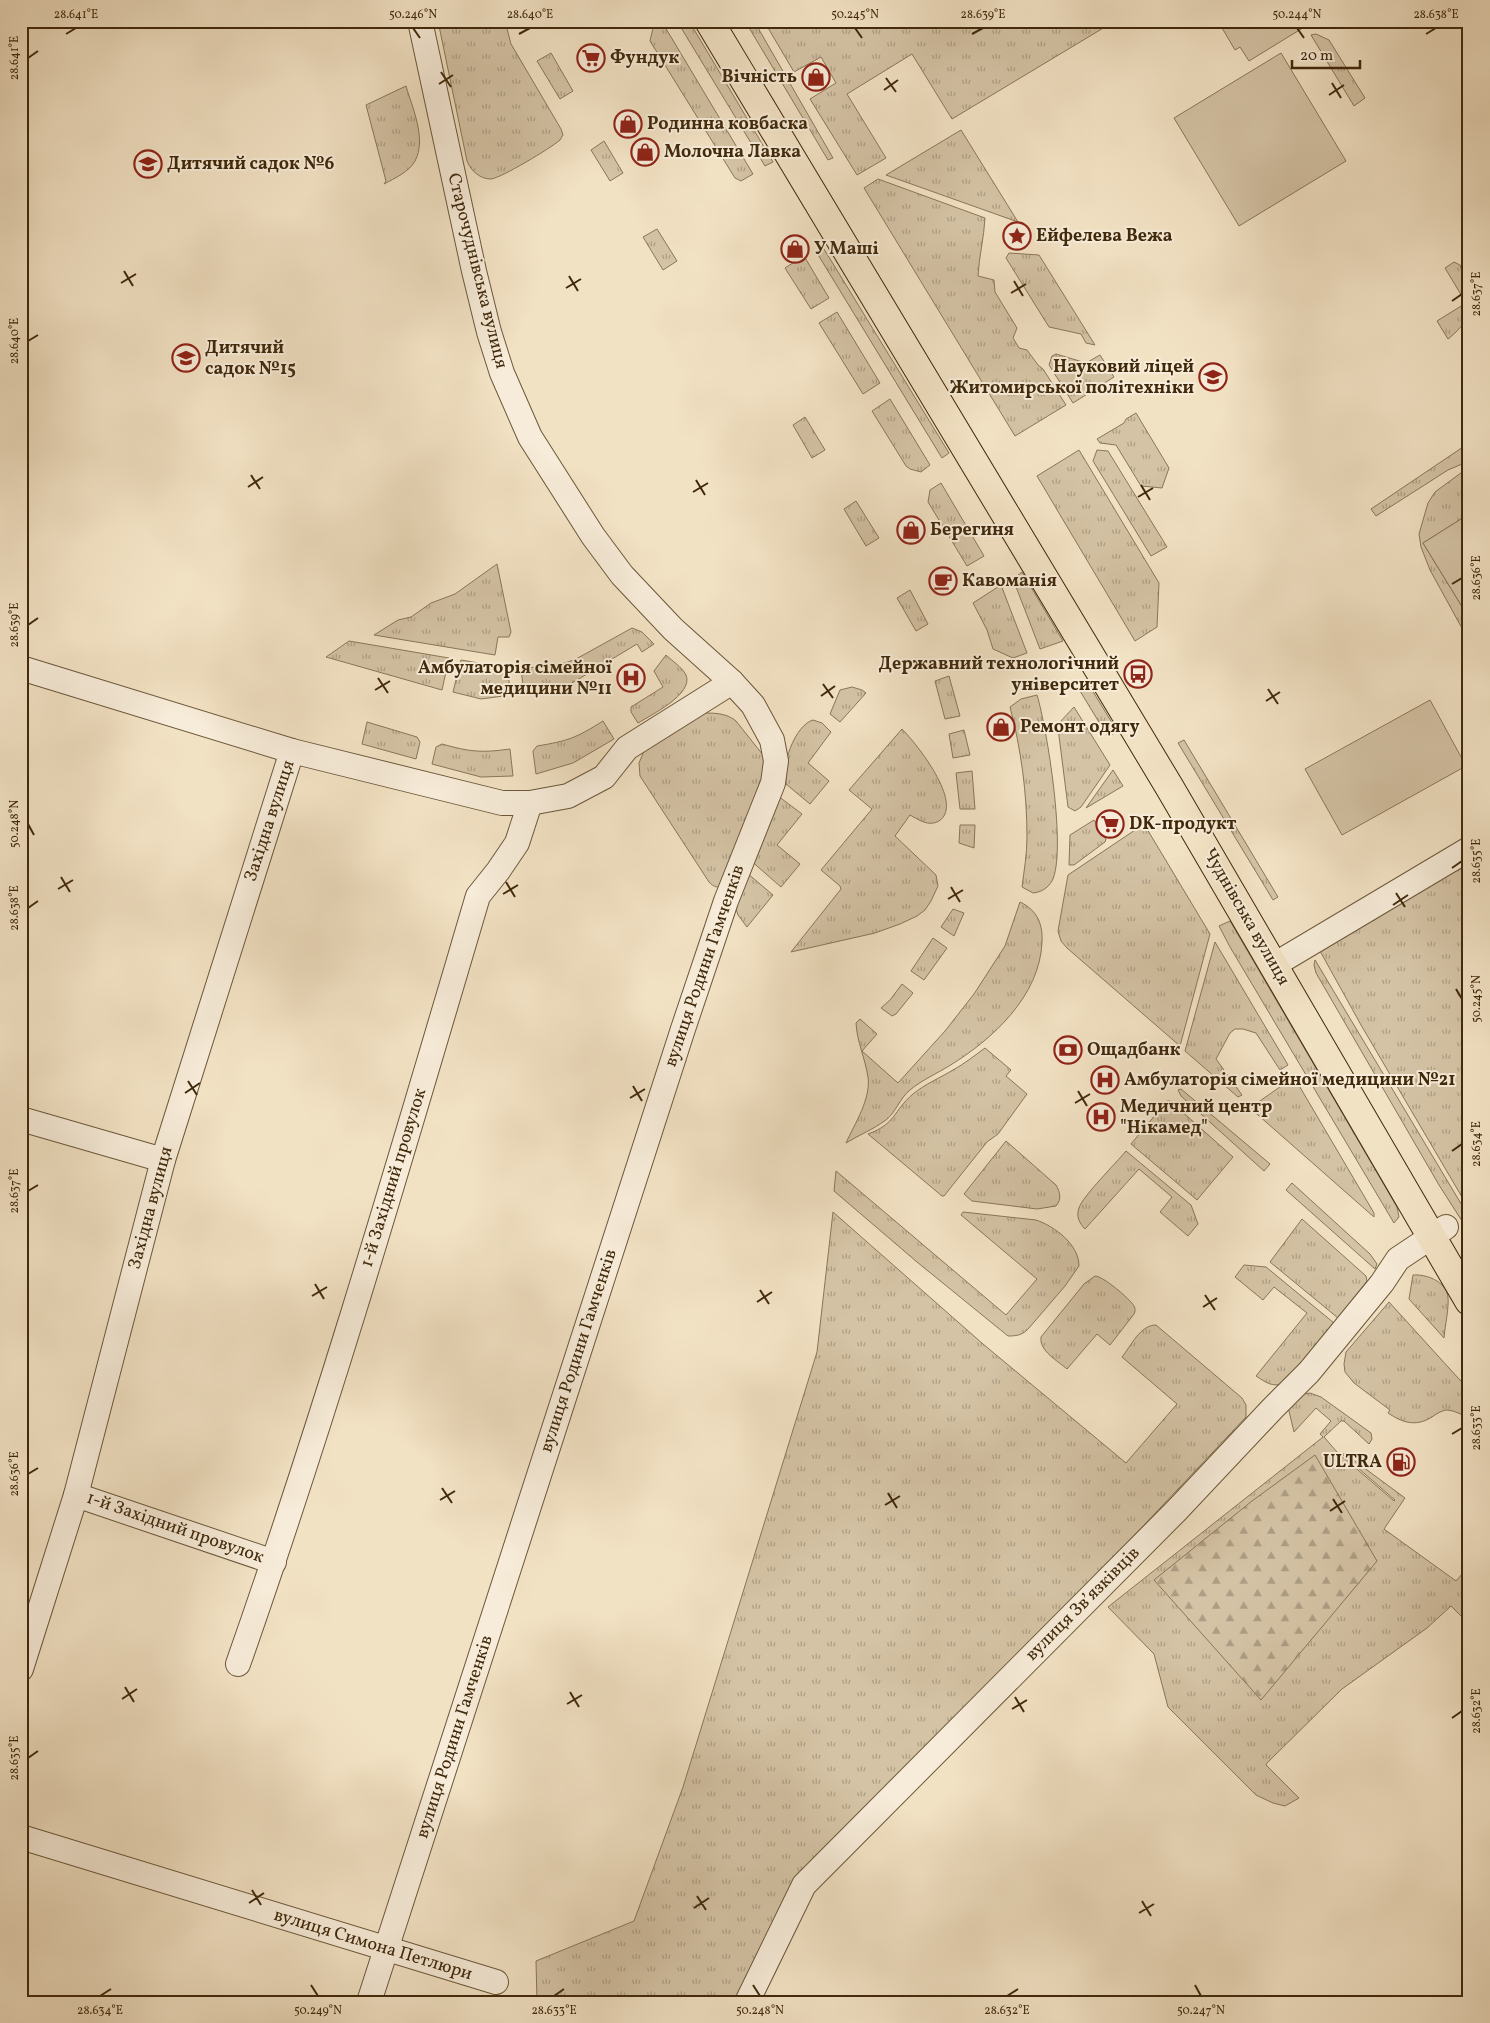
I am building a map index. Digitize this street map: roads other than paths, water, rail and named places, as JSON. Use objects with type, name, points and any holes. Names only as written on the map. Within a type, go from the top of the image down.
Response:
[{"type":"main road","name":"Чуднівська вулиця","points":[[709,21],[1161,773],[1281,961]]},
{"type":"main road","name":"Чуднівська вулиця","points":[[726,21],[1439,1232],[1469,1301]]},
{"type":"main road","name":"Чуднівська вулиця","points":[[1439,1232],[1469,1265]]},
{"type":"street","name":"Старочуднівська вулиця","points":[[420,21],[480,297],[502,373],[521,420],[561,488],[622,575],[673,630],[732,682],[753,706]]},
{"type":"street","points":[[21,668],[292,751],[502,804],[530,803],[568,796],[604,777],[627,748],[732,682]]},
{"type":"street","name":"вулиця Родини Гамченків","points":[[369,2002],[683,1029],[726,900],[773,783],[776,761],[772,740],[753,706]]},
{"type":"street","name":"Західна вулиця","points":[[21,1669],[76,1495],[163,1160],[292,751]]},
{"type":"street","name":"1-й Західний провулок","points":[[238,1664],[274,1562],[349,1329],[478,896],[518,843],[530,803]]},
{"type":"street","points":[[1281,961],[1469,849]]},
{"type":"street","points":[[21,1119],[163,1160]]},
{"type":"street","name":"вулиця Звʼязківців","points":[[748,2002],[804,1885],[1176,1511],[1309,1372],[1382,1283],[1398,1258],[1439,1232]]},
{"type":"street","name":"1-й Західний провулок","points":[[76,1495],[274,1562]]},
{"type":"street","name":"вулиця Симона Петлюри","points":[[21,1837],[496,1982]]},
{"type":"place","name":"Фундук","points":[[591,58]]},
{"type":"place","name":"Вічність","points":[[816,77]]},
{"type":"place","name":"Родинна ковбаска","points":[[628,124]]},
{"type":"place","name":"Молочна Лавка","points":[[645,152]]},
{"type":"place","name":"Дитячий садок №6","points":[[148,164]]},
{"type":"place","name":"Ейфелева Вежа","points":[[1017,236]]},
{"type":"place","name":"У Маші","points":[[795,249]]},
{"type":"place","name":"Дитячий садок №15","points":[[186,358]]},
{"type":"place","name":"Науковий ліцей Житомирської політехніки","points":[[1213,377]]},
{"type":"place","name":"Берегиня","points":[[911,530]]},
{"type":"place","name":"Кавоманія","points":[[943,581]]},
{"type":"place","name":"Державний технологiчний університет","points":[[1138,674]]},
{"type":"place","name":"Амбулаторія сімейної медицини №11","points":[[631,678]]},
{"type":"place","name":"Ремонт одягу","points":[[1001,727]]},
{"type":"place","name":"DK-продукт","points":[[1110,824]]},
{"type":"place","name":"Ощадбанк","points":[[1068,1050]]},
{"type":"place","name":"Амбулаторія сімейної медицини №21","points":[[1105,1080]]},
{"type":"place","name":"Медичний центр \"Нікамед\"","points":[[1101,1117]]},
{"type":"place","name":"ULTRA","points":[[1401,1462]]}]
